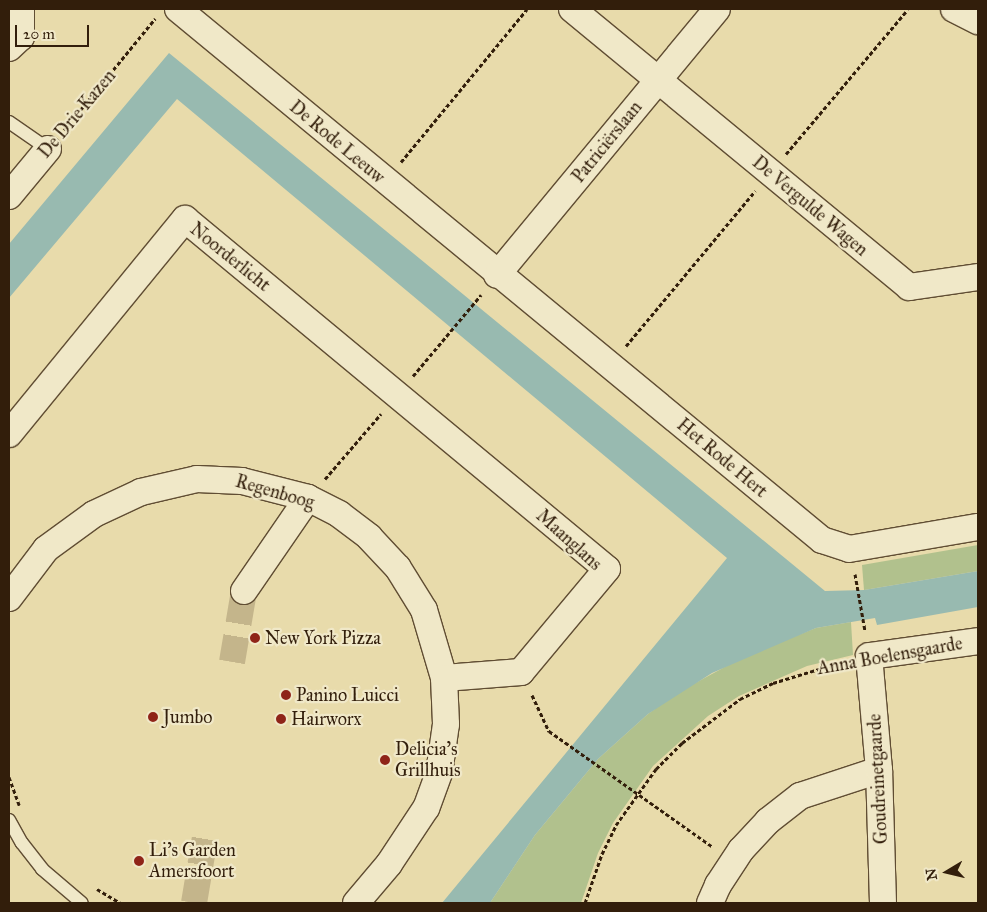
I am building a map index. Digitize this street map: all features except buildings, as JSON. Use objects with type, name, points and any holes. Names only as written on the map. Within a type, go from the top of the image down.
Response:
[{"type":"street","points":[[9,48],[21,37],[21,9]]},
{"type":"street","name":"De Vergulde Wagen","points":[[572,9],[909,288],[978,277]]},
{"type":"street","name":"Patriciërslaan","points":[[492,282],[717,9]]},
{"type":"street","points":[[954,9],[978,22]]},
{"type":"street","name":"De Rode Leeuw","points":[[168,12],[384,182],[492,282]]},
{"type":"street","name":"De Drie Kazen","points":[[9,196],[48,149]]},
{"type":"street","name":"Noorderlicht","points":[[9,434],[185,219],[398,394]]},
{"type":"street","name":"Het Rode Hert","points":[[492,282],[822,540],[849,549],[978,527]]},
{"type":"street","name":"Maanglans","points":[[398,394],[607,569],[521,672]]},
{"type":"street","name":"Regenboog","points":[[10,594],[58,538],[106,507],[141,492],[197,479],[219,478],[259,484],[308,498],[359,529],[398,568],[424,610],[444,678],[446,724],[443,748],[426,808],[389,864],[356,903]]},
{"type":"street","points":[[244,591],[308,498]]},
{"type":"street","name":"Anna Boelensgaarde","points":[[869,656],[978,641]]},
{"type":"street","name":"Goudreinetgaarde","points":[[869,656],[879,770],[883,903]]},
{"type":"street","points":[[444,678],[521,672]]},
{"type":"street","points":[[710,903],[734,862],[768,821],[800,796],[879,770]]},
{"type":"lane","points":[[9,122],[48,149]]},
{"type":"lane","points":[[9,820],[22,844],[42,869],[82,903]]},
{"type":"path","points":[[384,182],[528,9]]},
{"type":"path","name":"De Drie Kazen","points":[[48,149],[168,12]]},
{"type":"path","points":[[450,332],[492,282]]},
{"type":"path","points":[[857,582],[863,622]]},
{"type":"path","name":"Anna Boelensgaarde","points":[[585,903],[602,854],[636,794],[682,742],[740,699],[808,670],[869,656]]},
{"type":"path","points":[[521,672],[549,731],[734,862]]},
{"type":"path","points":[[9,777],[22,809]]},
{"type":"path","points":[[90,885],[120,903]]},
{"type":"green space","points":[[978,545],[978,571],[864,590],[862,565]]},
{"type":"green space","points":[[851,622],[853,655],[807,666],[739,696],[708,716],[653,766],[613,823],[598,853],[581,903],[490,903],[535,835],[598,759],[648,714],[677,693],[745,656],[816,628]]},
{"type":"water","points":[[169,53],[825,591],[864,590],[978,571],[978,607],[877,625],[875,618],[816,628],[712,673],[648,714],[598,759],[535,835],[490,903],[442,903],[727,558],[177,99],[9,298],[9,244]]},
{"type":"tunnel","points":[[232,662],[244,591]]},
{"type":"tunnel","points":[[194,903],[205,837]]},
{"type":"place","name":"New York Pizza","points":[[255,638]]},
{"type":"place","name":"Panino Luicci","points":[[286,695]]},
{"type":"place","name":"Jumbo","points":[[153,717]]},
{"type":"place","name":"Hairworx","points":[[281,719]]},
{"type":"place","name":"Delicia's Grillhuis","points":[[385,760]]},
{"type":"place","name":"Li's Garden Amersfoort","points":[[139,861]]}]
